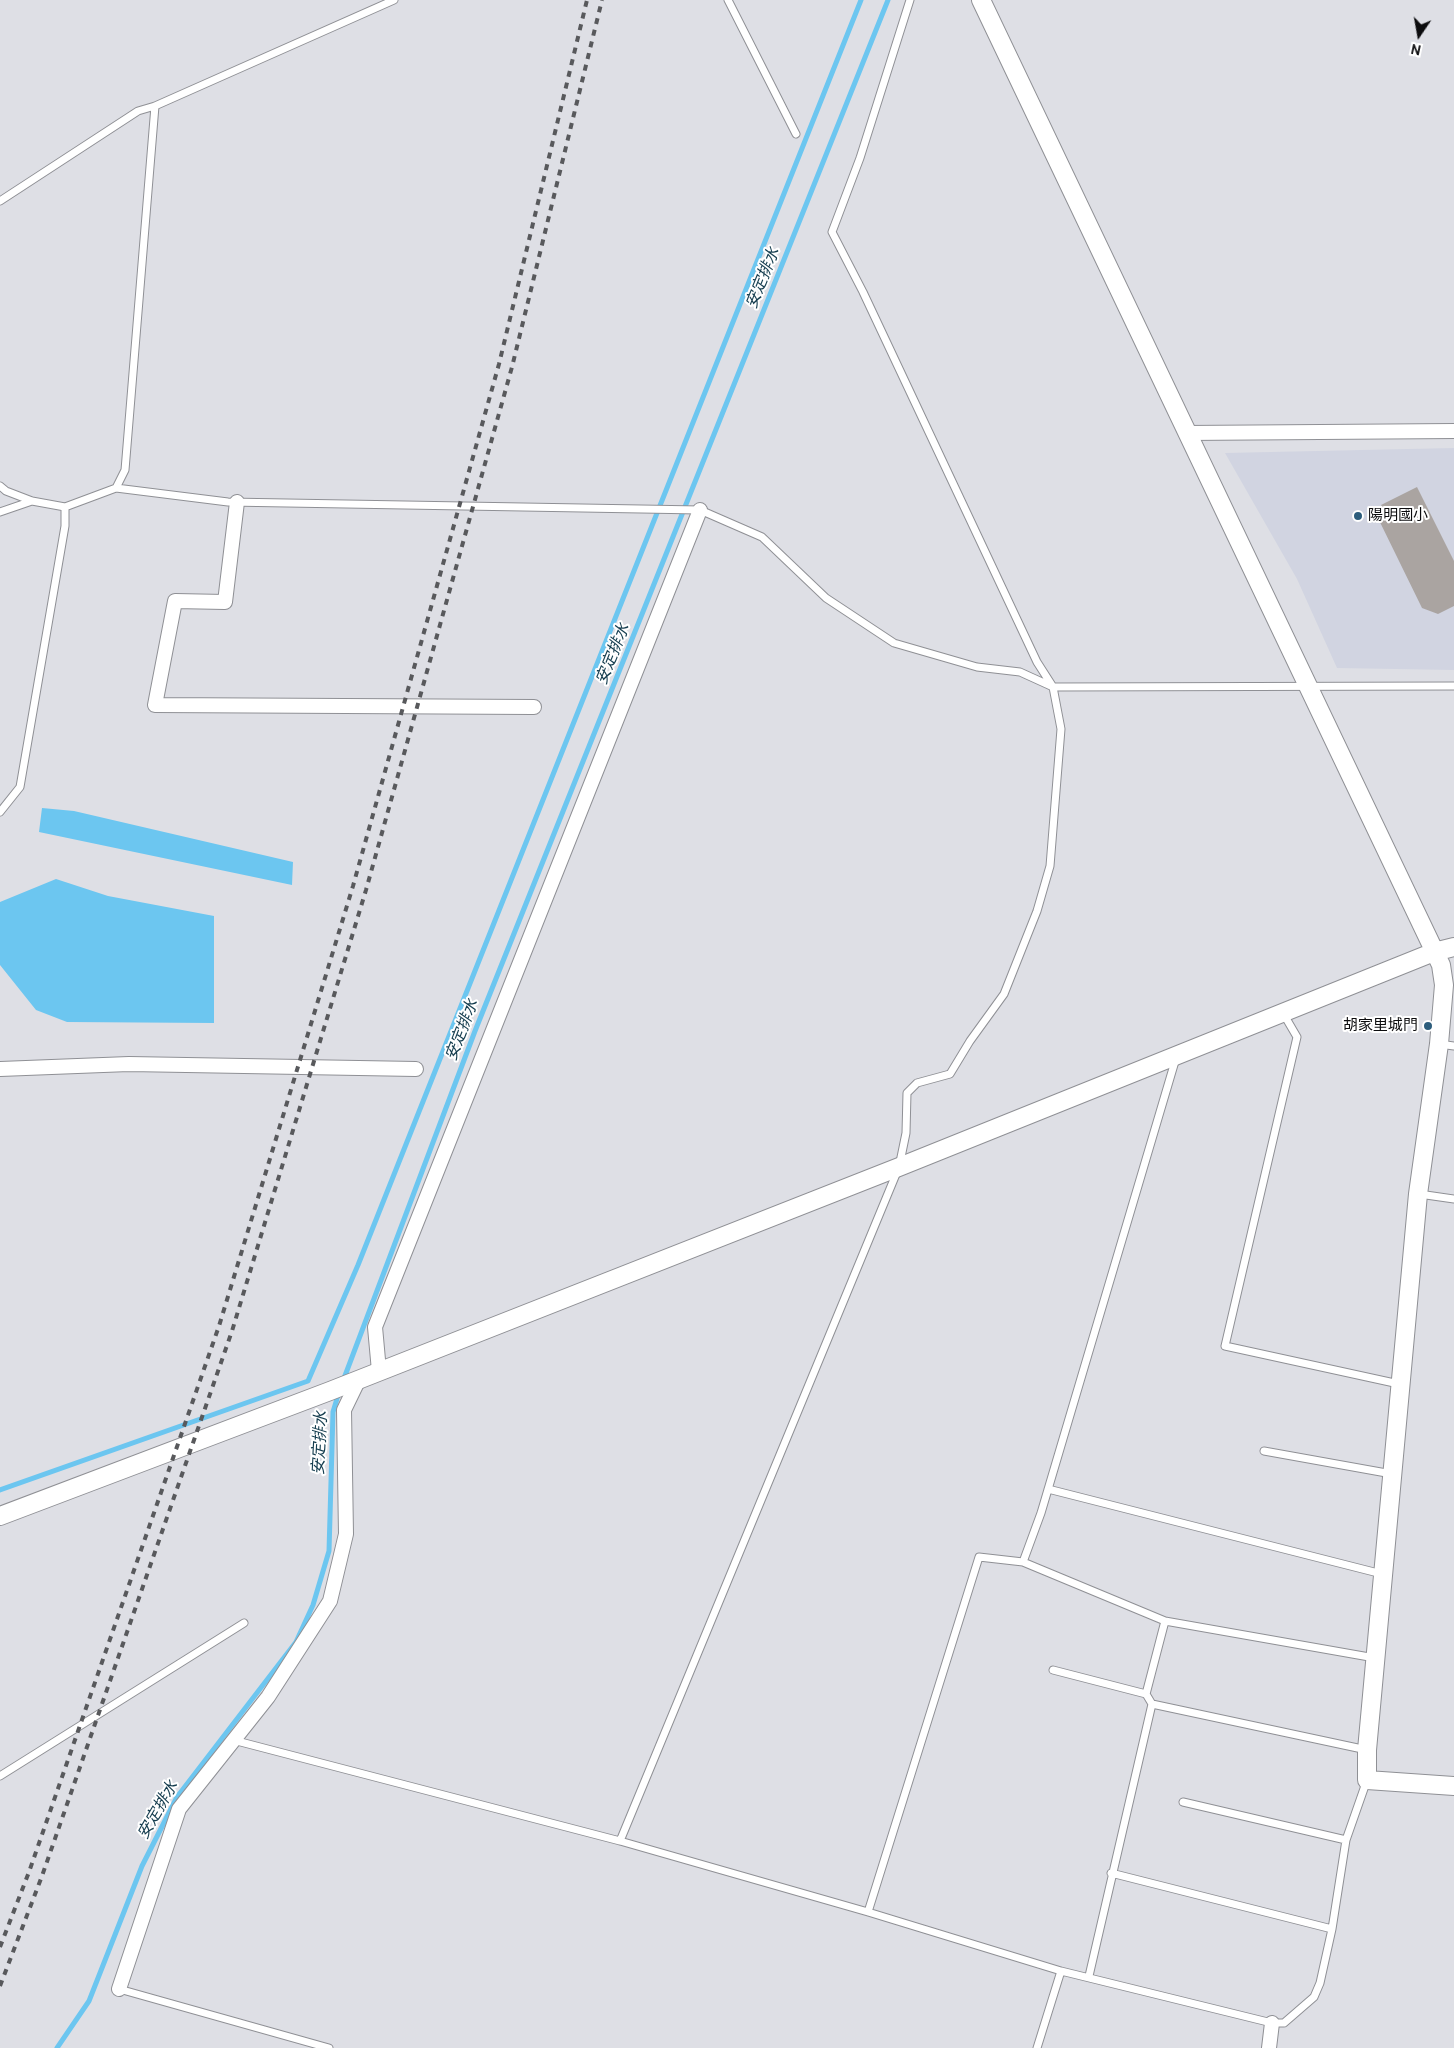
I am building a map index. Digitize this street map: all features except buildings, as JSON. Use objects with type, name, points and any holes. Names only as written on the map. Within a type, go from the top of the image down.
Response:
[{"type":"street","points":[[982,0],[1186,433],[1441,965],[1444,985],[1446,1045],[1418,1194],[1394,1474],[1367,1750],[1367,1780],[1454,1786]]},
{"type":"street","points":[[1186,433],[1454,431]]},
{"type":"street","points":[[237,502],[225,602],[175,601],[155,705],[534,708]]},
{"type":"street","points":[[379,1371],[375,1327],[695,510]]},
{"type":"street","points":[[0,1516],[330,1391],[899,1167],[1434,952],[1454,948]]},
{"type":"street","points":[[0,1069],[129,1064],[416,1069]]},
{"type":"street","points":[[119,1989],[179,1808],[268,1697],[330,1601],[346,1534],[344,1410],[354,1381]]},
{"type":"street","points":[[1269,2048],[1272,2023]]},
{"type":"lane","points":[[0,201],[138,111],[155,106],[394,0]]},
{"type":"lane","points":[[728,0],[796,134]]},
{"type":"lane","points":[[620,1841],[781,1456],[899,1167],[906,1134],[907,1093],[917,1083],[950,1074],[970,1041],[1004,994],[1038,911],[1050,866],[1062,730],[1053,687],[1036,662],[863,292],[832,232],[860,158],[910,0]]},
{"type":"lane","points":[[116,488],[125,470],[155,106]]},
{"type":"lane","points":[[0,486],[6,491],[32,501],[65,507],[116,488],[237,502],[695,510],[762,537],[826,598],[894,643],[977,667],[1020,672],[1053,687],[1454,686]]},
{"type":"lane","points":[[0,512],[32,501]]},
{"type":"lane","points":[[0,812],[20,787],[65,526],[65,507]]},
{"type":"lane","points":[[1283,1012],[1297,1036],[1226,1346],[1402,1384]]},
{"type":"lane","points":[[1023,1562],[1048,1489],[1176,1055]]},
{"type":"lane","points":[[1418,1194],[1454,1199]]},
{"type":"lane","points":[[1264,1451],[1394,1474]]},
{"type":"lane","points":[[1048,1489],[1384,1575]]},
{"type":"lane","points":[[868,1912],[979,1557],[1023,1562],[1165,1621],[1376,1658]]},
{"type":"lane","points":[[1146,1694],[1165,1621]]},
{"type":"lane","points":[[0,1776],[244,1623]]},
{"type":"lane","points":[[1053,1670],[1146,1694],[1152,1704],[1111,1873],[1089,1976]]},
{"type":"lane","points":[[1152,1704],[1367,1750]]},
{"type":"lane","points":[[232,1740],[620,1841],[868,1912],[1061,1971],[1089,1976],[1272,2023],[1284,2023],[1314,1997],[1320,1983],[1332,1929],[1346,1840],[1367,1780]]},
{"type":"lane","points":[[1183,1802],[1346,1840]]},
{"type":"lane","points":[[1111,1873],[1332,1929]]},
{"type":"lane","points":[[1037,2048],[1061,1971]]},
{"type":"lane","points":[[119,1989],[329,2048]]},
{"type":"shaded area","name":"陽明國小","points":[[1454,448],[1454,670],[1337,668],[1297,579],[1225,453]]},
{"type":"water","points":[[42,808],[74,811],[293,862],[292,885],[39,832]]},
{"type":"water","points":[[56,879],[108,896],[214,916],[214,1023],[67,1022],[36,1010],[0,965],[0,902]]},
{"type":"waterway","points":[[0,1490],[308,1381],[358,1265],[861,0]]},
{"type":"waterway","name":"安定排水","points":[[343,1381],[475,1031],[888,0]]},
{"type":"waterway","name":"安定排水","points":[[57,2048],[89,2001],[142,1866],[177,1797],[296,1642],[313,1605],[329,1551],[333,1412],[339,1392]]},
{"type":"railway","points":[[0,1947],[29,1872],[219,1326],[353,886],[499,364],[587,0]]},
{"type":"railway","points":[[0,1986],[42,1876],[232,1331],[366,890],[512,367],[602,0]]},
{"type":"place","name":"陽明國小","points":[[1358,516]]},
{"type":"place","name":"胡家里城門","points":[[1428,1026]]}]
